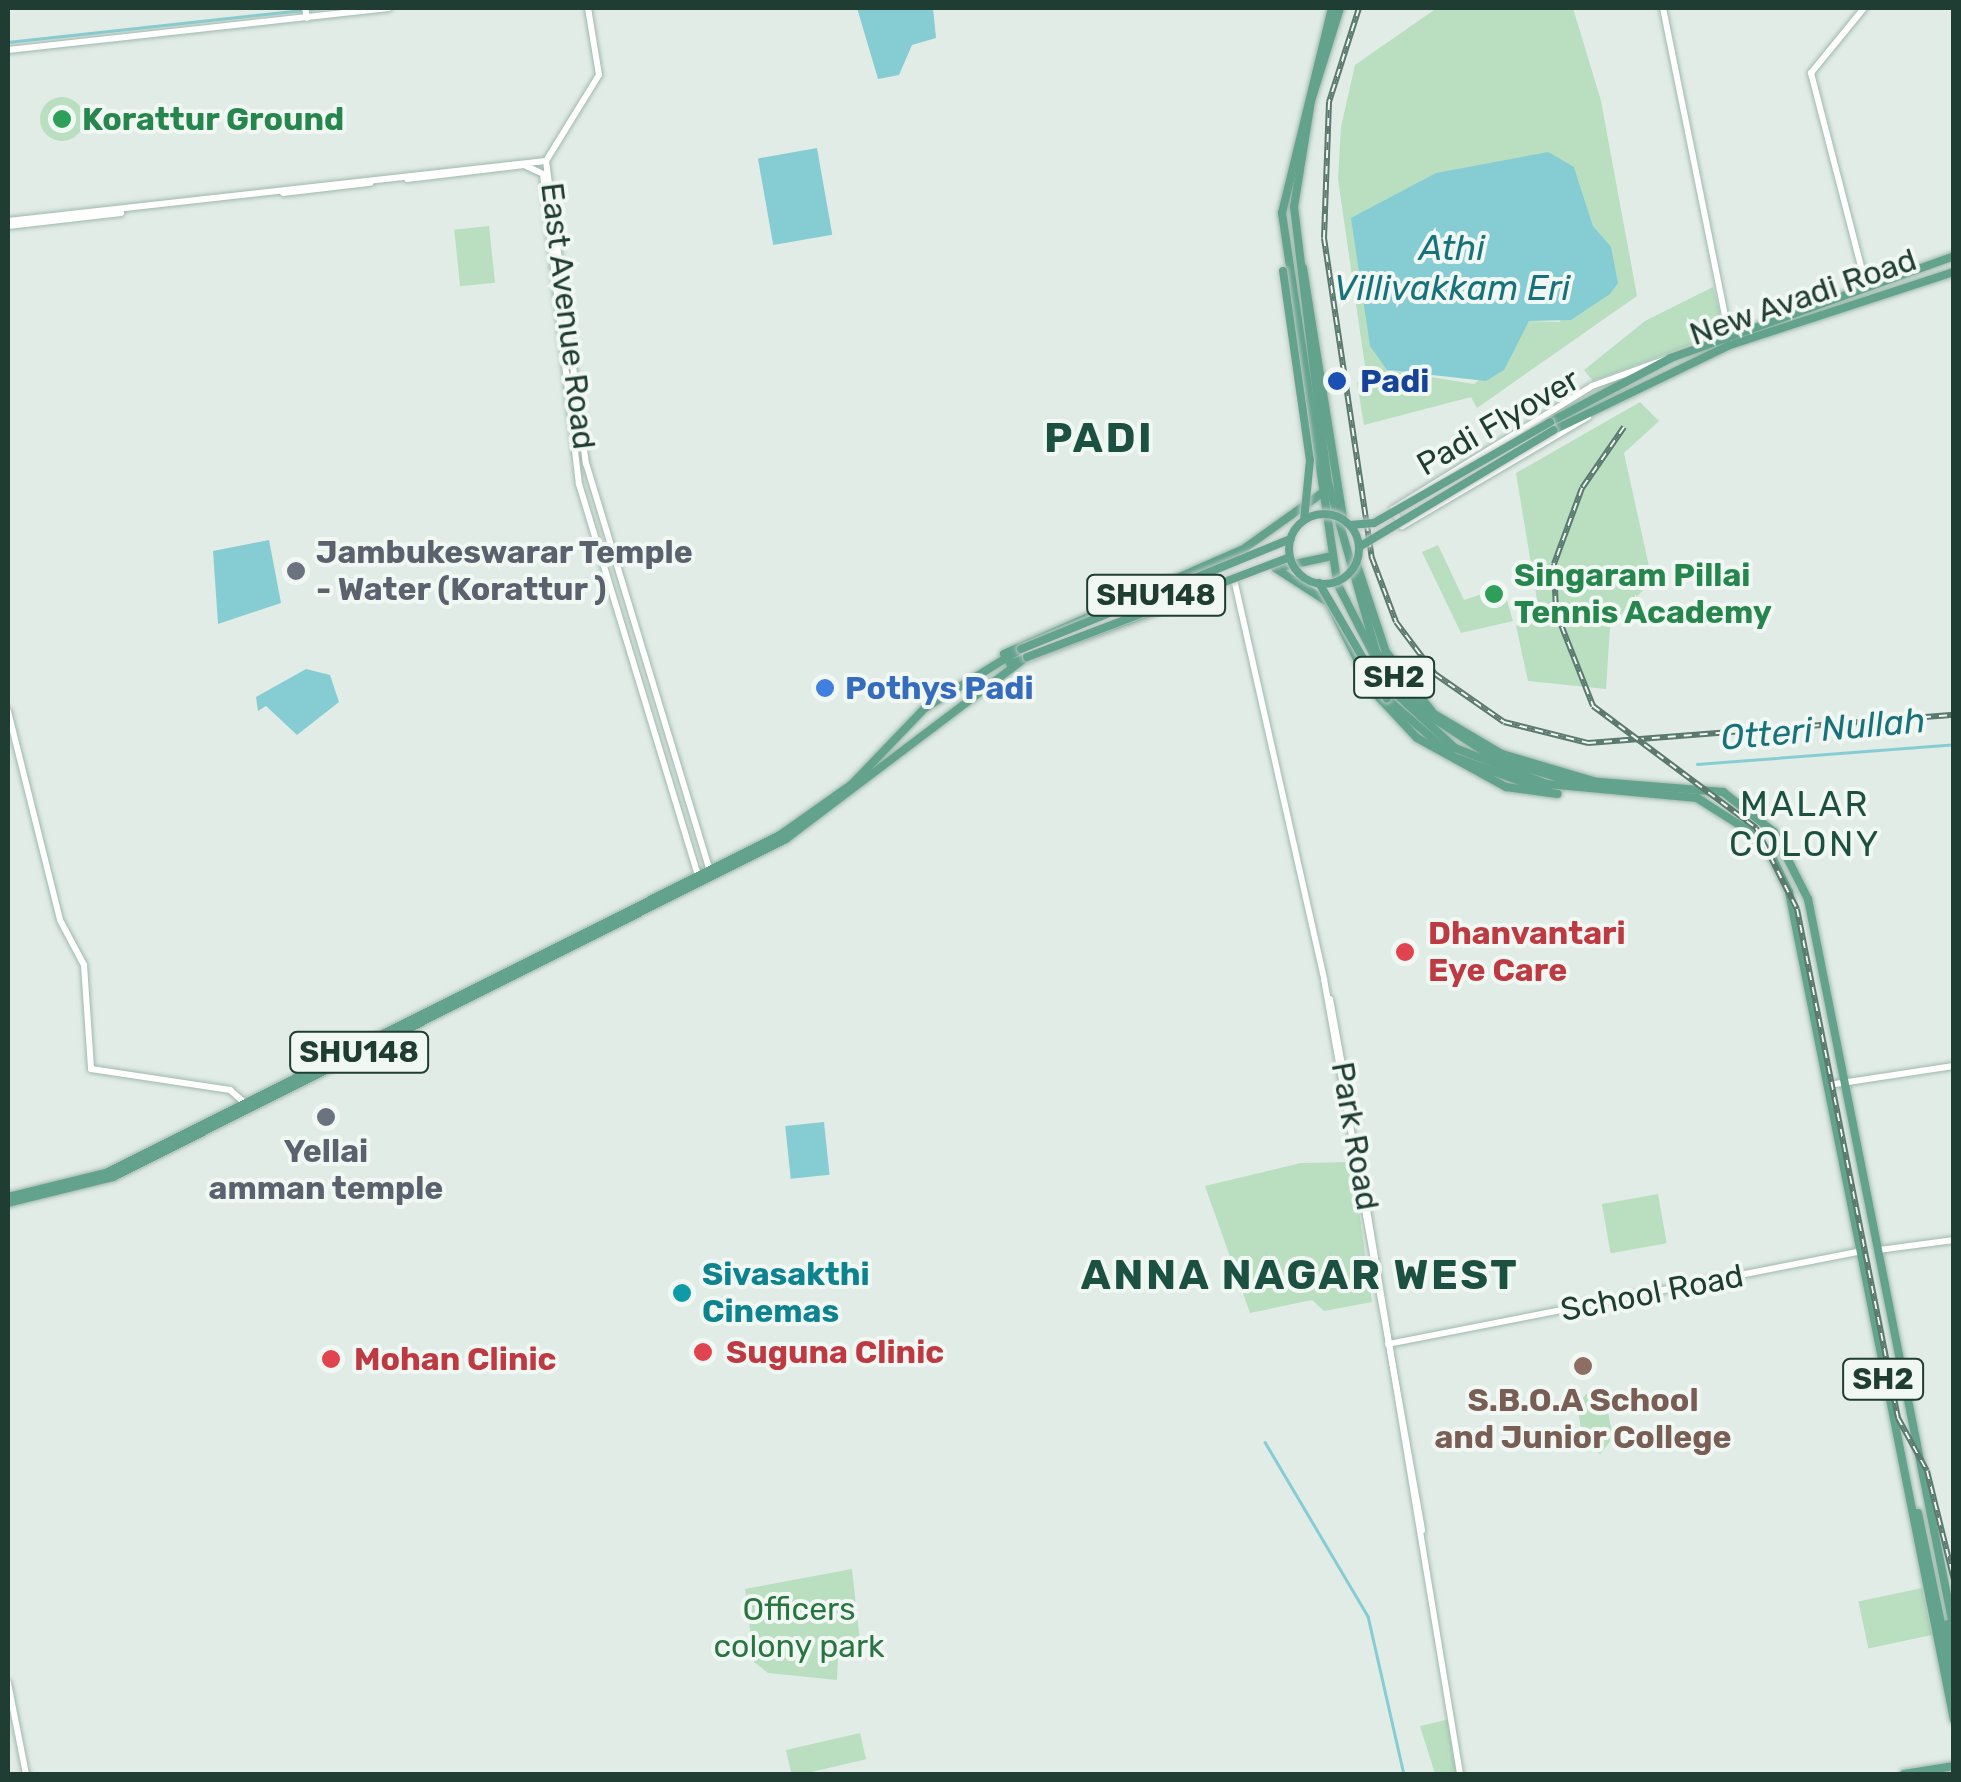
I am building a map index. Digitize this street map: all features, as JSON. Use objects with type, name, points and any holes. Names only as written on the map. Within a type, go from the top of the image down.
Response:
[{"type":"main road","name":"SH2","points":[[1332,8],[1288,162],[1286,246],[1332,556],[1354,620],[1390,689],[1455,748],[1572,788],[1696,798],[1750,830],[1789,892],[1858,1252],[1912,1506],[1954,1649]]},
{"type":"main road","name":"SH2","points":[[1340,8],[1296,179],[1301,265],[1328,482],[1376,652],[1409,698],[1470,746],[1541,774],[1722,792],[1774,832],[1808,899],[1928,1501],[1954,1685]]},
{"type":"main road","points":[[1286,246],[1283,271],[1310,460],[1304,520]]},
{"type":"main road","name":"New Avadi Road","points":[[1671,358],[1954,256]]},
{"type":"main road","points":[[1301,265],[1310,288],[1347,522],[1359,547],[1356,562],[1342,579],[1319,583]]},
{"type":"main road","name":"New Avadi Road","points":[[1670,370],[1730,345],[1954,272]]},
{"type":"main road","name":"Padi Flyover","points":[[1359,547],[1671,358]]},
{"type":"main road","name":"Padi Flyover","points":[[1304,520],[1374,523],[1656,370],[1670,370]]},
{"type":"main road","points":[[1001,658],[1012,644],[1246,548],[1322,493]]},
{"type":"main road","name":"SHU148","points":[[8,1200],[106,1172],[248,1106],[711,873],[860,792],[1024,653],[1290,538],[1304,520]]},
{"type":"main road","points":[[1290,538],[1290,556],[1319,583],[1375,684],[1414,728],[1482,772],[1554,794]]},
{"type":"main road","points":[[1246,548],[1253,573]]},
{"type":"main road","name":"SHU148","points":[[711,873],[820,812],[925,708],[1001,658],[1290,556]]},
{"type":"main road","points":[[1010,664],[1253,573],[1332,556]]},
{"type":"main road","points":[[1356,562],[1386,652],[1434,714],[1502,754],[1595,781]]},
{"type":"main road","points":[[1275,568],[1321,594],[1374,691],[1417,738],[1506,787],[1554,794],[1572,788]]},
{"type":"main road","points":[[1338,626],[1354,620]]},
{"type":"main road","points":[[1912,1506],[1954,1720]]},
{"type":"main road","points":[[1904,1774],[1954,1766]]},
{"type":"street","points":[[8,50],[306,12],[389,8]]},
{"type":"street","points":[[546,161],[599,75],[588,8]]},
{"type":"street","points":[[1663,8],[1730,345]]},
{"type":"street","points":[[1864,8],[1811,73],[1866,285]]},
{"type":"street","name":"East Avenue Road","points":[[8,224],[546,161],[586,464],[711,873]]},
{"type":"street","name":"East Avenue Road","points":[[8,224],[524,165],[539,168],[551,191],[579,484],[698,879]]},
{"type":"street","points":[[1670,370],[1402,526],[1392,509],[1592,386],[1671,358]]},
{"type":"street","name":"Park Road","points":[[1234,580],[1324,980],[1390,1343],[1460,1774]]},
{"type":"street","points":[[8,711],[60,920],[84,965],[91,1069],[230,1090],[248,1106]]},
{"type":"street","points":[[1828,1085],[1954,1066]]},
{"type":"street","points":[[1879,1250],[1954,1240]]},
{"type":"street","name":"School Road","points":[[1390,1343],[1858,1252]]},
{"type":"street","points":[[8,1684],[26,1774]]},
{"type":"green space","points":[[1437,8],[1573,8],[1601,101],[1637,296],[1477,408],[1471,397],[1364,425],[1357,383],[1366,373],[1338,179],[1341,127],[1355,65]],"holes":[[[1574,167],[1593,226],[1560,322],[1529,321],[1509,354],[1474,384],[1387,370]]]},
{"type":"green space","name":"Korattur Ground","points":[[62,97],[78,103],[84,119],[78,135],[62,141],[46,135],[40,119],[46,103]]},
{"type":"green space","points":[[489,226],[495,283],[460,286],[454,230]]},
{"type":"green space","points":[[1713,287],[1725,332],[1593,381],[1584,370],[1645,321]]},
{"type":"green space","points":[[1640,402],[1659,421],[1624,453],[1652,580],[1610,627],[1606,689],[1528,681],[1516,626],[1540,618],[1516,473]]},
{"type":"green space","name":"Singaram Pillai Tennis Academy","points":[[1438,545],[1464,600],[1503,587],[1513,621],[1461,633],[1422,552]]},
{"type":"green space","points":[[1352,1162],[1372,1302],[1324,1311],[1312,1300],[1250,1313],[1205,1186],[1301,1163]]},
{"type":"green space","points":[[1658,1194],[1667,1243],[1611,1253],[1602,1204]]},
{"type":"green space","points":[[1588,1392],[1606,1402],[1613,1438],[1600,1454],[1583,1441],[1577,1404]]},
{"type":"green space","name":"Officers colony park","points":[[852,1569],[861,1651],[838,1657],[837,1680],[768,1673],[754,1662],[745,1589]]},
{"type":"green space","points":[[1922,1588],[1932,1635],[1868,1648],[1858,1602]]},
{"type":"green space","points":[[1450,1719],[1458,1774],[1435,1774],[1420,1726]]},
{"type":"green space","points":[[860,1733],[866,1759],[791,1774],[786,1750]]},
{"type":"water","points":[[857,8],[933,8],[936,38],[912,45],[899,75],[878,79]]},
{"type":"water","points":[[817,148],[832,235],[773,245],[758,158]]},
{"type":"water","name":"Athi Villivakkam Eri","points":[[1548,152],[1574,167],[1593,226],[1611,247],[1618,283],[1610,294],[1571,320],[1529,321],[1504,370],[1486,381],[1387,370],[1370,346],[1351,218],[1436,173]]},
{"type":"water","points":[[269,540],[281,603],[218,624],[213,551]]},
{"type":"water","points":[[306,669],[330,675],[339,702],[297,735],[266,706],[258,711],[256,697]]},
{"type":"water","points":[[824,1122],[830,1175],[791,1179],[785,1126]]},
{"type":"waterway","points":[[310,9],[323,8]]},
{"type":"waterway","points":[[8,42],[302,10]]},
{"type":"waterway","name":"Otteri Nullah","points":[[1697,764],[1954,744]]},
{"type":"waterway","points":[[1265,1442],[1368,1616],[1404,1774]]},
{"type":"railway","points":[[1359,8],[1329,102],[1324,238],[1372,558],[1396,622],[1435,674],[1504,722],[1588,743],[1954,715]]},
{"type":"railway","points":[[1624,427],[1582,488],[1554,564],[1556,612],[1593,706],[1756,828],[1797,909],[1898,1418],[1927,1471],[1954,1580]]},
{"type":"place","name":"Korattur Ground","points":[[62,119]]},
{"type":"place","name":"Padi","points":[[1337,381]]},
{"type":"place","name":"Jambukeswarar Temple - Water (Korattur )","points":[[296,571]]},
{"type":"place","name":"Singaram Pillai Tennis Academy","points":[[1494,594]]},
{"type":"place","name":"Pothys Padi","points":[[825,688]]},
{"type":"place","name":"Dhanvantari Eye Care","points":[[1405,952]]},
{"type":"place","name":"Yellai amman temple","points":[[326,1117]]},
{"type":"place","name":"Sivasakthi Cinemas","points":[[682,1293]]},
{"type":"place","name":"Suguna Clinic","points":[[703,1352]]},
{"type":"place","name":"Mohan Clinic","points":[[331,1359]]},
{"type":"place","name":"S.B.O.A School and Junior College","points":[[1583,1366]]},
{"type":"district","name":"PADI","points":[[1099,438]]},
{"type":"district","name":"MALAR COLONY","points":[[1805,824]]},
{"type":"district","name":"ANNA NAGAR WEST","points":[[1300,1275]]}]
